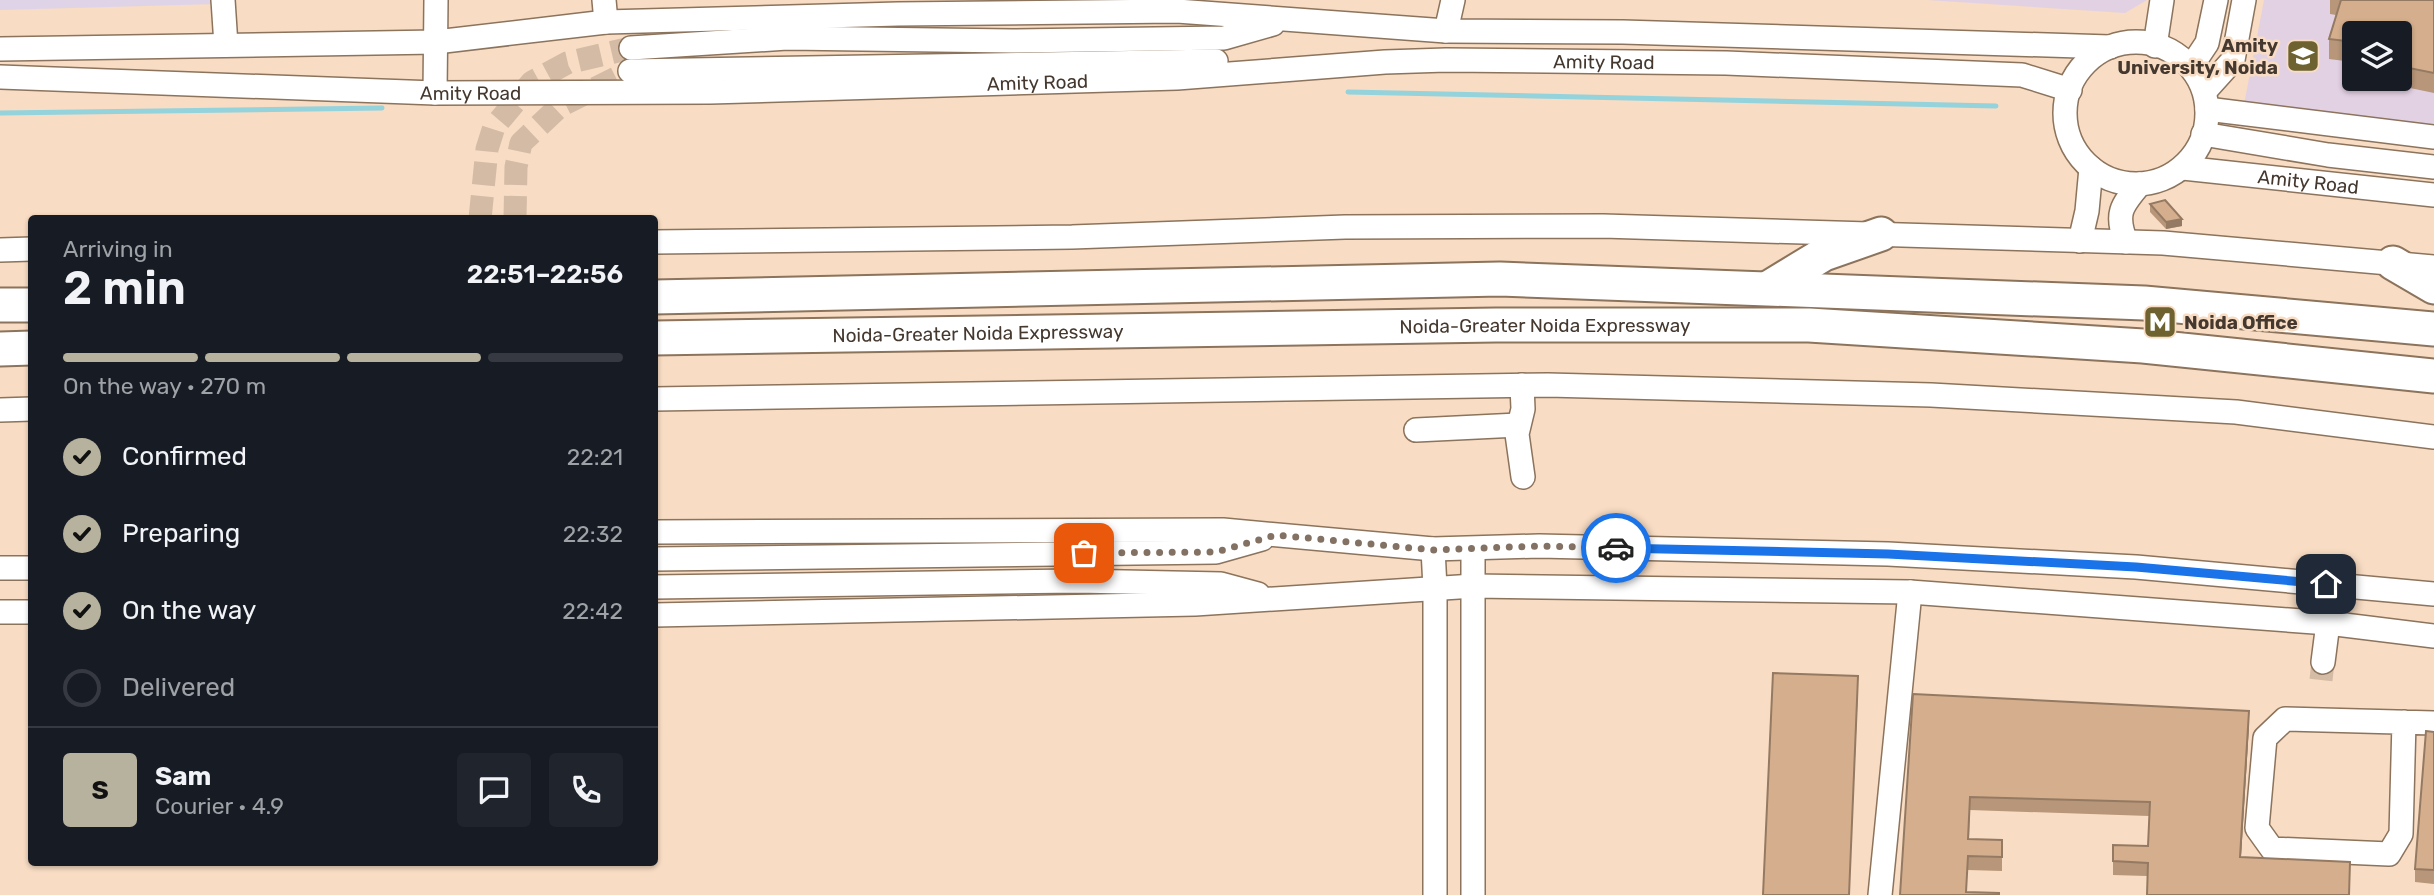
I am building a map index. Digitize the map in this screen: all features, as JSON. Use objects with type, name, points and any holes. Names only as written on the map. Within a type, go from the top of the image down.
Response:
[{"type":"highway","points":[[1768,288],[1824,254],[1881,234]]},
{"type":"highway","points":[[2393,263],[2434,287]]},
{"type":"highway","points":[[658,297],[1500,279],[2144,303],[2434,330]]},
{"type":"highway","points":[[0,305],[28,304]]},
{"type":"highway","name":"Noida-Greater Noida Expressway","points":[[658,338],[1496,325],[1809,325],[2143,346],[2434,376]]},
{"type":"highway","points":[[0,349],[28,348]]},
{"type":"street","points":[[223,0],[226,45]]},
{"type":"street","points":[[435,93],[436,0]]},
{"type":"street","points":[[1446,31],[1453,0]]},
{"type":"street","points":[[2155,46],[2162,0]]},
{"type":"street","points":[[2191,67],[2207,43],[2216,0]]},
{"type":"street","points":[[2206,100],[2191,67],[2169,49],[2142,42],[2110,47],[2090,59],[2072,81],[2065,108],[2068,136],[2082,160],[2091,168],[2104,177],[2131,185],[2158,181],[2183,168],[2200,146],[2206,100],[2233,60],[2244,0]]},
{"type":"street","name":"Amity Road","points":[[0,49],[436,42],[605,11],[900,7],[1177,11],[1446,31],[1623,32],[2110,47]]},
{"type":"street","points":[[1271,71],[1217,61],[631,59],[787,38],[1012,41],[1224,38],[1288,19]]},
{"type":"street","name":"Amity Road","points":[[0,76],[435,93],[710,92],[1177,78],[1385,62],[1446,61],[1726,63],[2022,75],[2070,90]]},
{"type":"street","points":[[2206,100],[2434,137]]},
{"type":"street","name":"Amity Road","points":[[2203,134],[2328,155],[2434,167]]},
{"type":"street","points":[[2080,240],[2087,211],[2091,168]]},
{"type":"street","name":"Amity Road","points":[[2183,168],[2434,195]]},
{"type":"street","points":[[2126,242],[2118,223],[2125,200],[2140,184]]},
{"type":"street","points":[[658,242],[1072,237],[1345,227],[1602,226],[2126,242],[2434,267]]},
{"type":"street","points":[[0,250],[28,249]]},
{"type":"street","points":[[1522,386],[1523,409],[1517,435],[1523,477]]},
{"type":"street","points":[[658,399],[1522,386],[1931,395],[2236,412],[2434,437]]},
{"type":"street","points":[[0,410],[28,410]]},
{"type":"street","points":[[1416,430],[1518,425]]},
{"type":"street","points":[[658,532],[1223,530],[1433,550],[1539,546],[1888,554],[2136,567],[2434,593]]},
{"type":"street","points":[[658,559],[1216,552],[1276,535]]},
{"type":"street","points":[[1473,549],[1473,895]]},
{"type":"street","points":[[1433,550],[1436,588],[1435,895]]},
{"type":"street","points":[[0,568],[28,568]]},
{"type":"street","points":[[658,587],[1129,582],[1221,584],[1274,599]]},
{"type":"street","points":[[658,615],[1195,604],[1474,586],[1910,592],[2328,623],[2434,636]]},
{"type":"street","points":[[1880,895],[1910,592]]},
{"type":"street","points":[[0,612],[28,612]]},
{"type":"street","points":[[2323,662],[2328,623]]},
{"type":"street","points":[[2404,722],[2401,834],[2389,854],[2272,849],[2257,828],[2264,738],[2286,719],[2404,722],[2434,723]]},
{"type":"shaded area","points":[[0,0],[216,0],[216,4],[0,10]]},
{"type":"shaded area","points":[[1927,0],[2147,0],[2125,13]]},
{"type":"shaded area","name":"Amity University, Noida","points":[[2264,0],[2434,0],[2434,149],[2241,120]]},
{"type":"building","points":[[2341,0],[2434,0],[2434,73],[2412,69],[2412,21],[2342,21],[2342,41],[2329,39]]},
{"type":"building","points":[[2165,200],[2182,219],[2166,222],[2150,204]]},
{"type":"building","points":[[1773,673],[1858,676],[1849,895],[1763,895]]},
{"type":"building","points":[[1913,694],[2249,711],[2240,857],[2350,862],[2349,895],[2147,895],[2148,863],[2113,861],[2113,845],[2148,846],[2150,802],[1970,797],[1968,839],[2002,840],[2002,857],[1968,856],[1966,892],[1999,895],[1900,895]]},
{"type":"building","points":[[2426,731],[2434,732],[2434,870],[2415,869]]},
{"type":"waterway","points":[[1348,92],[1996,106]]},
{"type":"waterway","points":[[0,113],[382,108]]},
{"type":"tunnel","points":[[480,215],[487,149],[494,127],[532,82],[567,63],[631,48]]},
{"type":"tunnel","points":[[515,215],[516,167],[521,143],[560,106],[630,71]]},
{"type":"tunnel","points":[[2321,680],[2323,662]]},
{"type":"way so far","points":[[1084,553],[1216,552],[1276,535],[1433,550],[1539,546],[1616,548]]},
{"type":"place","name":"Amity University, Noida","points":[[2303,56]]},
{"type":"place","name":"Noida Office","points":[[2160,322]]},
{"type":"route","points":[[1616,548],[1888,554],[2136,567],[2326,584]]}]
